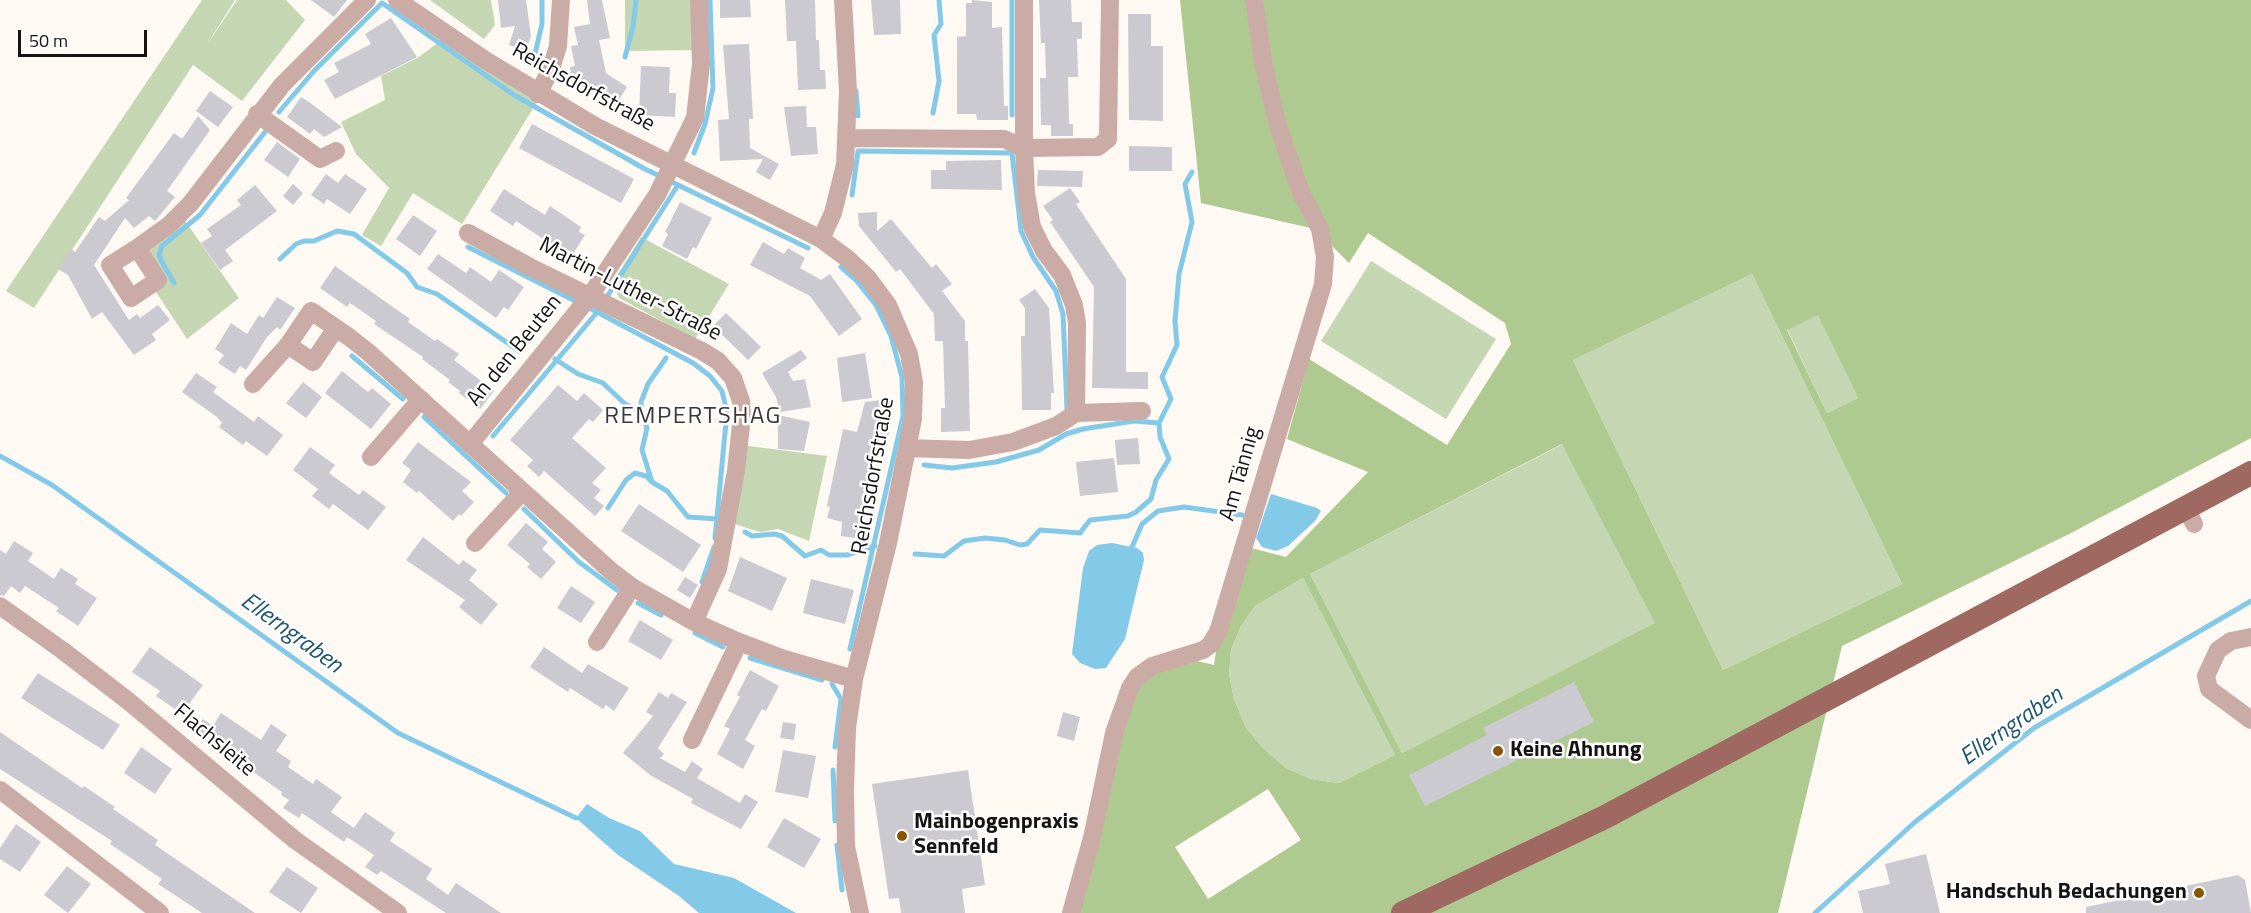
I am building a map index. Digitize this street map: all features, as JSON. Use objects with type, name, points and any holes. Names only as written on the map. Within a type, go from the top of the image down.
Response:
[{"type":"main road","points":[[1418,910],[1605,817],[2190,516],[2251,473]]},
{"type":"street","points":[[137,248],[170,225],[191,203],[214,176],[257,114],[305,60],[367,0]]},
{"type":"street","name":"Reichsdorfstraße","points":[[397,0],[538,94],[595,126],[820,240],[848,259],[868,278],[888,305],[909,354],[914,382],[913,419],[888,543],[854,679],[847,728],[844,790],[846,846],[860,913]]},
{"type":"street","points":[[538,94],[551,69],[558,46],[561,0]]},
{"type":"street","name":"An den Beuten","points":[[470,444],[590,296],[638,227],[672,164],[695,118],[700,92],[699,0]]},
{"type":"street","points":[[820,240],[841,188],[847,138],[848,91],[843,0]]},
{"type":"street","points":[[1024,0],[1026,193],[1032,227],[1044,251],[1062,275],[1074,305],[1077,323],[1076,413]]},
{"type":"street","points":[[847,138],[1004,139],[1024,148],[1098,147],[1108,139],[1110,0]]},
{"type":"street","name":"Am Tännig","points":[[1071,913],[1092,838],[1114,733],[1130,688],[1137,677],[1152,666],[1203,650],[1210,645],[1218,632],[1323,284],[1325,257],[1320,229],[1301,193],[1278,126],[1263,62],[1254,0]]},
{"type":"street","points":[[257,114],[320,159],[336,151]]},
{"type":"street","name":"Martin-Luther-Straße","points":[[468,233],[702,351],[727,370],[737,388],[742,409],[741,435],[718,569],[694,622]]},
{"type":"street","points":[[253,384],[288,345],[311,311],[368,352],[522,492],[632,587],[694,622],[739,642],[784,659],[854,679]]},
{"type":"street","points":[[288,345],[313,362],[336,328]]},
{"type":"street","points":[[371,457],[421,399]]},
{"type":"street","points":[[907,448],[969,450],[1013,442],[1056,426],[1076,413],[1142,411]]},
{"type":"street","points":[[475,543],[522,492]]},
{"type":"street","points":[[597,642],[632,587]]},
{"type":"street","name":"Flachsleite","points":[[0,606],[127,700],[295,840],[398,913]]},
{"type":"street","points":[[2251,637],[2231,641],[2218,650],[2206,676],[2209,689],[2251,720]]},
{"type":"street","points":[[692,740],[739,642]]},
{"type":"street","points":[[0,790],[160,913]]},
{"type":"green space","points":[[202,0],[235,0],[206,46],[237,0],[286,0],[305,20],[242,101],[193,65],[34,308],[6,291]]},
{"type":"green space","points":[[430,0],[491,0],[495,25],[484,39]]},
{"type":"green space","points":[[625,0],[696,0],[698,50],[625,51]]},
{"type":"green space","points":[[1180,0],[2251,0],[2251,438],[2071,533],[1842,646],[1778,913],[1075,913],[1131,699],[1146,679],[1157,672],[1197,661],[1214,665],[1217,645],[1251,548],[1286,557],[1368,472],[1287,439],[1309,359],[1447,445],[1511,344],[1505,323],[1368,233],[1349,263],[1315,229],[1201,203]],"holes":[[[1752,274],[1902,584],[1723,670],[1573,360]],[[1818,315],[1858,398],[1827,413],[1787,330]],[[1562,444],[1655,623],[1402,753],[1310,574]],[[1303,578],[1395,755],[1339,783],[1311,779],[1286,768],[1262,747],[1246,728],[1234,699],[1229,674],[1231,650],[1241,626],[1255,606]],[[1268,789],[1301,840],[1208,899],[1175,847]]]},
{"type":"green space","points":[[445,37],[540,97],[462,224],[413,193],[381,246],[362,235],[389,188],[356,154],[341,122],[385,100],[381,76],[419,57]]},
{"type":"green space","points":[[181,215],[239,298],[187,339],[154,289],[167,280],[145,244]]},
{"type":"green space","points":[[641,237],[729,284],[695,339],[619,298],[614,283],[616,277]]},
{"type":"green space","points":[[1371,261],[1496,339],[1446,419],[1321,341]]},
{"type":"green space","points":[[1752,274],[1902,584],[1723,670],[1573,360]]},
{"type":"green space","points":[[1818,314],[1858,398],[1827,413],[1787,329]]},
{"type":"green space","points":[[1563,444],[1656,623],[1402,753],[1310,574]]},
{"type":"green space","points":[[741,445],[827,456],[809,541],[778,529],[760,532],[728,522]]},
{"type":"green space","points":[[1303,578],[1395,755],[1339,783],[1311,779],[1286,768],[1262,747],[1246,728],[1234,699],[1229,674],[1231,650],[1241,626],[1255,606]]},
{"type":"water","points":[[1271,494],[1321,511],[1315,521],[1288,546],[1276,551],[1262,547],[1256,538]]},
{"type":"water","points":[[1112,543],[1137,548],[1143,553],[1144,560],[1125,639],[1106,668],[1095,669],[1080,663],[1072,654],[1083,568],[1089,551],[1097,545]]},
{"type":"water","points":[[587,804],[609,818],[640,831],[674,864],[734,878],[796,913],[699,913],[679,896],[618,855],[576,818]]},
{"type":"building","points":[[311,0],[347,0],[334,17]]},
{"type":"building","points":[[498,0],[526,0],[531,36],[526,51],[509,45],[515,26],[501,28]]},
{"type":"building","points":[[587,0],[602,0],[610,38],[599,40],[606,73],[627,87],[615,106],[587,87],[574,89],[570,67],[575,66],[571,46],[578,45],[574,27],[590,24]]},
{"type":"building","points":[[720,0],[750,0],[751,17],[720,18]]},
{"type":"building","points":[[785,0],[815,0],[816,40],[819,40],[820,70],[825,70],[826,89],[798,90],[796,41],[787,41]]},
{"type":"building","points":[[871,0],[900,0],[901,34],[874,35]]},
{"type":"building","points":[[972,0],[992,2],[992,28],[1002,27],[1004,106],[1008,106],[1008,120],[977,120],[976,114],[957,114],[957,37],[966,36],[966,3],[972,3]]},
{"type":"building","points":[[1039,0],[1071,0],[1072,22],[1082,22],[1082,39],[1077,39],[1078,77],[1068,77],[1069,124],[1073,124],[1073,136],[1051,136],[1051,125],[1041,125],[1040,78],[1046,78],[1045,43],[1041,43]]},
{"type":"building","points":[[1128,14],[1151,14],[1151,46],[1163,46],[1163,121],[1129,120]]},
{"type":"building","points":[[391,18],[417,57],[335,99],[324,80],[339,72],[334,63],[371,44],[365,34]]},
{"type":"building","points":[[749,44],[753,119],[749,119],[750,148],[779,164],[770,180],[756,172],[763,159],[720,161],[718,120],[729,119],[723,45]]},
{"type":"building","points":[[641,66],[670,67],[669,93],[676,93],[675,117],[639,115]]},
{"type":"building","points":[[210,91],[233,107],[218,127],[196,111]]},
{"type":"building","points":[[301,97],[342,127],[324,137],[314,129],[310,134],[287,117]]},
{"type":"building","points":[[806,106],[807,127],[816,127],[818,154],[791,156],[784,107]]},
{"type":"building","points":[[198,116],[210,130],[167,191],[175,197],[155,221],[149,216],[134,228],[125,218],[94,265],[129,320],[137,314],[140,318],[158,305],[170,320],[152,334],[156,340],[134,355],[102,312],[92,319],[68,275],[58,269],[71,249],[75,252],[99,217],[105,221],[129,200],[126,198],[174,133],[182,139]]},
{"type":"building","points":[[532,124],[634,179],[621,203],[519,148]]},
{"type":"building","points":[[277,142],[300,159],[288,177],[264,160]]},
{"type":"building","points":[[1129,146],[1172,147],[1172,171],[1129,171]]},
{"type":"building","points":[[1001,160],[1002,190],[931,189],[931,170],[946,170],[946,161]]},
{"type":"building","points":[[1038,170],[1083,171],[1082,187],[1037,186]]},
{"type":"building","points":[[326,174],[338,183],[345,174],[367,189],[350,214],[327,199],[324,204],[311,195]]},
{"type":"building","points":[[293,184],[303,193],[293,205],[283,196]]},
{"type":"building","points":[[255,185],[277,211],[225,250],[233,261],[220,270],[201,243],[212,236],[207,229],[241,205],[237,200]]},
{"type":"building","points":[[1070,188],[1080,202],[1076,204],[1126,279],[1126,372],[1148,372],[1148,389],[1092,388],[1094,287],[1050,222],[1053,220],[1043,206]]},
{"type":"building","points":[[504,189],[545,215],[550,206],[581,227],[579,232],[585,235],[571,257],[516,221],[513,226],[490,211]]},
{"type":"building","points":[[680,202],[712,218],[696,249],[693,247],[687,259],[662,246],[668,234],[665,232]]},
{"type":"building","points":[[877,212],[877,231],[891,219],[932,268],[936,264],[952,284],[942,291],[965,321],[965,341],[968,341],[970,431],[941,432],[941,408],[945,408],[943,341],[935,341],[934,314],[900,269],[896,272],[859,226],[858,213]]},
{"type":"building","points":[[413,215],[437,231],[420,256],[396,239]]},
{"type":"building","points":[[763,242],[784,254],[788,248],[805,258],[800,268],[821,280],[830,274],[862,319],[839,336],[810,296],[750,265]]},
{"type":"building","points":[[438,254],[466,273],[470,267],[491,282],[499,270],[524,287],[508,310],[504,307],[496,318],[427,269]]},
{"type":"building","points":[[335,266],[410,319],[408,322],[459,354],[454,360],[494,391],[480,409],[459,393],[460,391],[448,382],[450,380],[422,359],[423,357],[374,324],[376,321],[350,303],[347,307],[320,288]]},
{"type":"building","points":[[1035,289],[1049,308],[1054,393],[1051,393],[1051,410],[1022,410],[1021,336],[1025,336],[1025,308],[1019,300]]},
{"type":"building","points":[[277,297],[295,308],[280,330],[277,327],[267,337],[246,370],[240,366],[235,374],[218,363],[224,355],[215,349],[231,323],[247,334],[259,315],[263,318]]},
{"type":"building","points":[[726,313],[761,347],[748,360],[713,326]]},
{"type":"building","points":[[801,350],[807,358],[788,372],[793,381],[805,379],[811,407],[780,412],[776,397],[762,373]]},
{"type":"building","points":[[865,353],[872,398],[842,402],[837,358]]},
{"type":"building","points":[[342,371],[368,392],[372,388],[391,404],[371,429],[325,393]]},
{"type":"building","points":[[196,373],[217,387],[213,392],[254,422],[258,416],[283,435],[267,456],[246,441],[243,445],[219,427],[222,423],[217,417],[182,392]]},
{"type":"building","points":[[303,382],[322,397],[306,418],[286,403]]},
{"type":"building","points":[[558,385],[577,401],[584,393],[603,410],[593,422],[589,419],[572,438],[606,468],[592,483],[601,490],[594,498],[604,506],[595,516],[544,471],[539,477],[527,466],[533,460],[510,440]]},
{"type":"building","points":[[889,399],[892,415],[888,438],[877,435],[855,538],[841,536],[842,522],[827,518],[830,507],[827,506],[843,429],[857,432],[865,402]]},
{"type":"building","points":[[778,415],[810,422],[804,451],[778,449]]},
{"type":"building","points":[[1138,438],[1140,464],[1117,465],[1115,440]]},
{"type":"building","points":[[418,442],[471,482],[462,491],[474,502],[453,521],[419,491],[417,493],[403,482],[411,470],[402,463]]},
{"type":"building","points":[[310,447],[335,465],[329,473],[359,495],[363,490],[386,507],[368,530],[333,504],[329,509],[312,496],[318,489],[293,470]]},
{"type":"building","points":[[1114,458],[1118,492],[1080,496],[1076,462]]},
{"type":"building","points":[[639,504],[701,545],[683,572],[621,531]]},
{"type":"building","points":[[526,523],[548,542],[542,549],[556,562],[541,579],[527,567],[530,564],[507,545]]},
{"type":"building","points":[[423,537],[459,565],[463,560],[477,570],[469,580],[498,604],[481,625],[459,607],[465,600],[406,560]]},
{"type":"building","points":[[14,541],[33,553],[28,561],[54,579],[61,568],[78,579],[75,584],[97,598],[78,626],[56,611],[59,608],[25,586],[20,593],[11,586],[4,596],[0,595],[0,550],[6,554]]},
{"type":"building","points":[[740,557],[787,578],[772,611],[728,591]]},
{"type":"building","points":[[685,577],[698,585],[690,598],[677,590]]},
{"type":"building","points":[[811,579],[854,590],[845,624],[803,613]]},
{"type":"building","points":[[571,586],[595,602],[581,623],[557,608]]},
{"type":"building","points":[[640,620],[673,640],[661,660],[628,641]]},
{"type":"building","points":[[150,647],[203,685],[189,704],[182,700],[175,709],[156,696],[160,691],[132,672]]},
{"type":"building","points":[[544,647],[582,673],[588,664],[629,688],[614,711],[606,705],[603,709],[570,688],[568,692],[530,667]]},
{"type":"building","points":[[750,670],[779,686],[766,711],[762,709],[745,740],[755,746],[743,769],[717,754],[730,729],[724,726],[740,697],[737,695]]},
{"type":"building","points":[[38,673],[120,725],[103,750],[21,698]]},
{"type":"building","name":"Keine Ahnung","points":[[1574,682],[1594,722],[1425,806],[1409,775],[1487,735],[1483,728]]},
{"type":"building","points":[[659,692],[668,698],[671,693],[687,702],[658,748],[664,754],[660,758],[685,772],[692,761],[703,769],[697,778],[740,803],[745,794],[758,802],[741,829],[691,803],[693,799],[650,775],[623,753],[653,716],[646,712]]},
{"type":"building","points":[[1063,712],[1080,717],[1074,741],[1057,736]]},
{"type":"building","points":[[221,713],[261,740],[271,724],[287,735],[276,751],[291,761],[288,767],[313,784],[316,779],[342,797],[331,812],[354,828],[365,812],[395,833],[390,841],[432,869],[426,879],[448,895],[456,883],[501,913],[446,913],[381,871],[377,875],[365,867],[374,855],[347,837],[344,842],[302,813],[299,818],[283,808],[289,800],[281,795],[282,792],[194,731],[203,719],[213,726]]},
{"type":"building","points":[[783,722],[796,724],[794,740],[780,738]]},
{"type":"building","points":[[0,732],[82,788],[84,786],[115,807],[113,809],[158,840],[155,845],[255,913],[202,913],[158,884],[162,879],[110,844],[112,841],[0,769]]},
{"type":"building","points":[[141,747],[172,769],[155,794],[124,773]]},
{"type":"building","points":[[783,750],[816,756],[808,798],[775,792]]},
{"type":"building","name":"Mainbogenpraxis Sennfeld","points":[[968,770],[985,885],[962,889],[965,913],[901,913],[899,898],[889,899],[872,784]]},
{"type":"building","points":[[784,818],[821,839],[804,868],[767,847]]},
{"type":"building","points":[[16,824],[41,842],[20,872],[0,859],[0,848]]},
{"type":"building","points":[[1926,854],[1940,913],[1863,913],[1858,891],[1890,884],[1885,864]]},
{"type":"building","points":[[67,866],[91,884],[68,913],[44,895]]},
{"type":"building","points":[[287,867],[318,888],[301,913],[269,892]]},
{"type":"building","name":"Handschuh Bedachungen","points":[[2238,875],[2245,880],[2251,913],[2086,913],[2086,907]]},
{"type":"waterway","points":[[534,58],[542,24],[542,0]]},
{"type":"waterway","points":[[625,57],[633,27],[636,0]]},
{"type":"waterway","points":[[694,153],[705,124],[713,88],[710,0]]},
{"type":"waterway","points":[[933,113],[939,81],[934,35],[941,24],[939,0]]},
{"type":"waterway","points":[[1012,0],[1012,115]]},
{"type":"waterway","points":[[279,112],[314,71],[382,3],[514,95],[645,169],[808,248]]},
{"type":"waterway","points":[[856,91],[858,116]]},
{"type":"waterway","points":[[174,283],[159,255],[162,246],[200,215],[265,132]]},
{"type":"waterway","points":[[852,195],[858,151],[1012,153],[1021,231],[1033,257],[1056,291],[1063,314],[1067,409]]},
{"type":"waterway","points":[[1080,533],[1090,520],[1128,516],[1136,512],[1151,499],[1156,480],[1169,459],[1160,437],[1159,423],[1171,399],[1162,377],[1177,345],[1175,321],[1179,274],[1192,222],[1185,184],[1192,172]]},
{"type":"waterway","points":[[605,300],[678,185]]},
{"type":"waterway","points":[[280,259],[296,244],[304,241],[314,241],[337,231],[354,234],[407,273],[417,287],[437,294],[519,351]]},
{"type":"waterway","points":[[468,247],[693,363],[710,376],[722,391],[727,412],[715,538]]},
{"type":"waterway","points":[[841,267],[856,280],[876,305],[891,336],[902,377],[903,416],[850,649]]},
{"type":"waterway","points":[[493,436],[599,310]]},
{"type":"waterway","points":[[352,356],[403,399]]},
{"type":"waterway","points":[[641,412],[641,402],[648,384],[666,358]]},
{"type":"waterway","points":[[555,359],[578,374],[603,383],[625,404],[641,412],[647,428],[642,450],[652,482],[667,491],[688,517],[717,519]]},
{"type":"waterway","points":[[424,417],[506,493]]},
{"type":"waterway","points":[[924,465],[952,468],[996,462],[1039,450],[1066,434],[1083,429],[1134,421],[1159,423]]},
{"type":"waterway","name":"Ellerngraben","points":[[0,456],[52,485],[398,733],[576,818]]},
{"type":"waterway","points":[[608,508],[626,480],[635,473],[646,476],[652,482]]},
{"type":"waterway","points":[[1132,547],[1142,524],[1158,511],[1184,507],[1242,515]]},
{"type":"waterway","points":[[524,509],[579,562],[617,590]]},
{"type":"waterway","points":[[915,554],[944,556],[964,541],[985,538],[1005,540],[1020,545],[1027,544],[1040,530],[1080,533]]},
{"type":"waterway","points":[[745,532],[752,536],[774,534],[782,536],[805,556],[821,550],[829,555],[847,555],[875,546]]},
{"type":"waterway","points":[[702,582],[714,547]]},
{"type":"waterway","name":"Ellerngraben","points":[[1815,913],[1915,822],[2034,728],[2251,601]]},
{"type":"waterway","points":[[638,603],[661,615]]},
{"type":"waterway","points":[[695,633],[723,647]]},
{"type":"waterway","points":[[750,658],[822,680]]},
{"type":"waterway","points":[[832,684],[841,699],[835,747]]},
{"type":"waterway","points":[[833,770],[835,821]]},
{"type":"waterway","points":[[837,845],[842,890]]},
{"type":"place","name":"Keine Ahnung","points":[[1498,751]]},
{"type":"place","name":"Mainbogenpraxis Sennfeld","points":[[902,836]]},
{"type":"place","name":"Handschuh Bedachungen","points":[[2199,893]]},
{"type":"district","name":"REMPERTSHAG","points":[[693,417]]}]
